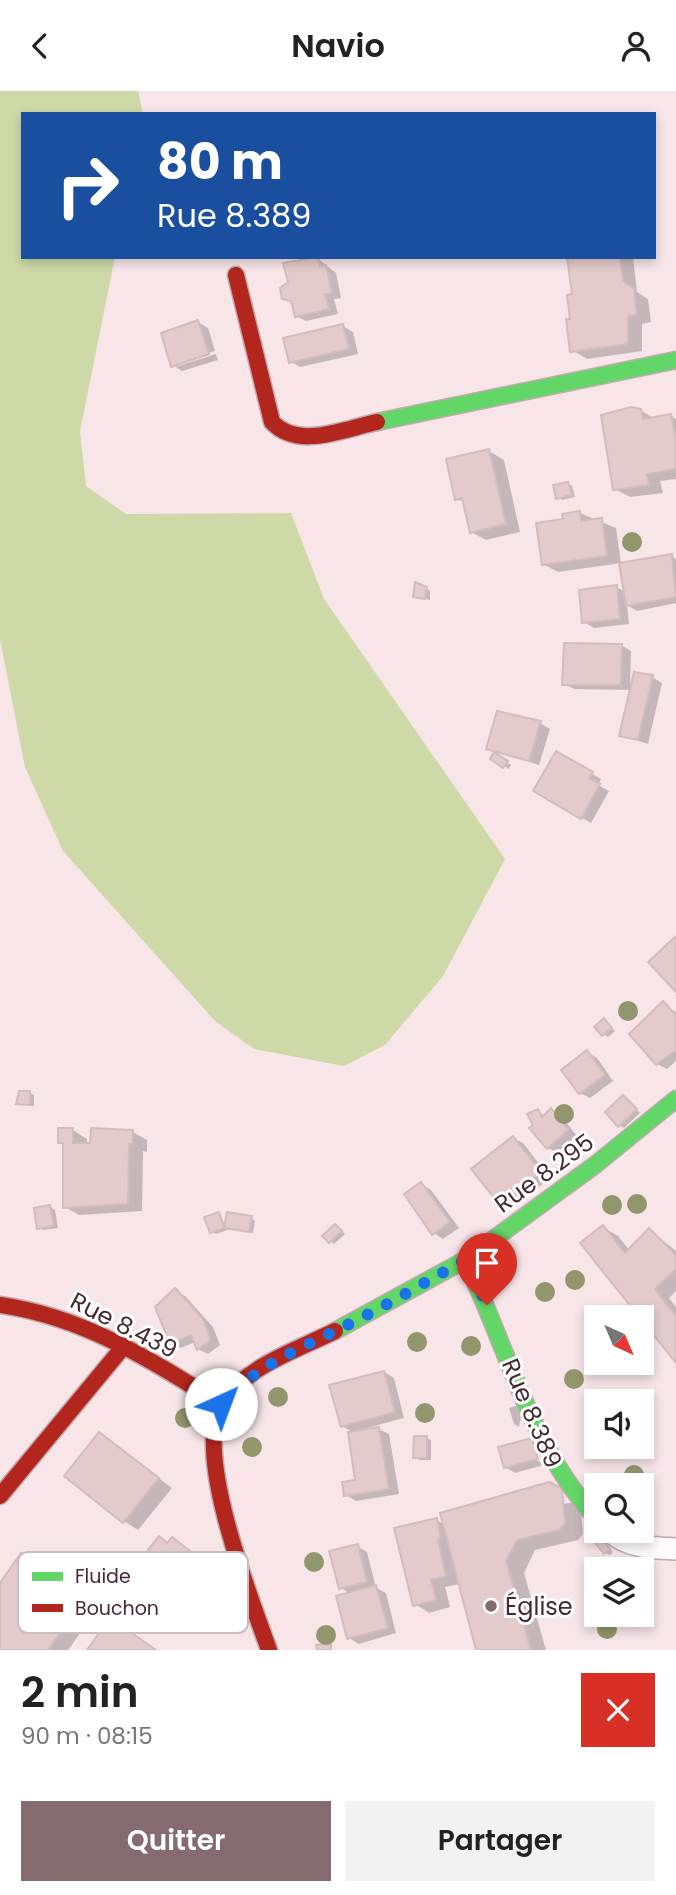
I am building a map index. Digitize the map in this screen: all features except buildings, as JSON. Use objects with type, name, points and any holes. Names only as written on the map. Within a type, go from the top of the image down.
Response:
[{"type":"street","points":[[236,275],[272,422],[282,433],[299,439],[676,360]]},
{"type":"street","name":"Rue 8.295","points":[[221,1404],[240,1382],[260,1368],[374,1311],[465,1260],[538,1203],[595,1165],[676,1099]]},
{"type":"street","name":"Rue 8.389","points":[[465,1260],[487,1305],[546,1454],[562,1480],[584,1505]]},
{"type":"street","name":"Rue 8.439","points":[[0,1305],[30,1308],[67,1318],[124,1346],[221,1404]]},
{"type":"street","points":[[0,1496],[124,1346]]},
{"type":"street","points":[[221,1404],[213,1437],[227,1532],[234,1552]]},
{"type":"street","points":[[631,1543],[647,1548],[676,1549]]},
{"type":"street","points":[[248,1591],[269,1650]]},
{"type":"green space","points":[[0,91],[138,91],[143,112],[21,112],[21,259],[115,259],[80,431],[86,486],[126,514],[291,513],[324,599],[505,859],[443,976],[385,1045],[344,1066],[254,1049],[215,1021],[63,851],[25,767],[0,639]]},
{"type":"traffic: fast","points":[[377,422],[676,360]]},
{"type":"traffic: fast","points":[[335,1331],[465,1260],[595,1165],[676,1099]]},
{"type":"traffic: fast","points":[[465,1260],[537,1427],[553,1459],[584,1503]]},
{"type":"traffic: jam","points":[[236,275],[272,422],[295,435],[308,436],[377,422]]},
{"type":"traffic: jam","points":[[0,1305],[60,1319],[88,1330],[169,1372],[221,1404]]},
{"type":"traffic: jam","points":[[235,1552],[219,1488],[214,1453],[215,1424],[223,1402],[233,1389],[259,1368],[335,1331]]},
{"type":"traffic: jam","points":[[0,1496],[124,1346]]},
{"type":"traffic: jam","points":[[248,1590],[269,1650]]},
{"type":"place","name":"Église","points":[[491,1606]]},
{"type":"route","points":[[221,1404],[240,1382],[260,1368],[374,1311],[465,1260],[487,1305]]}]
